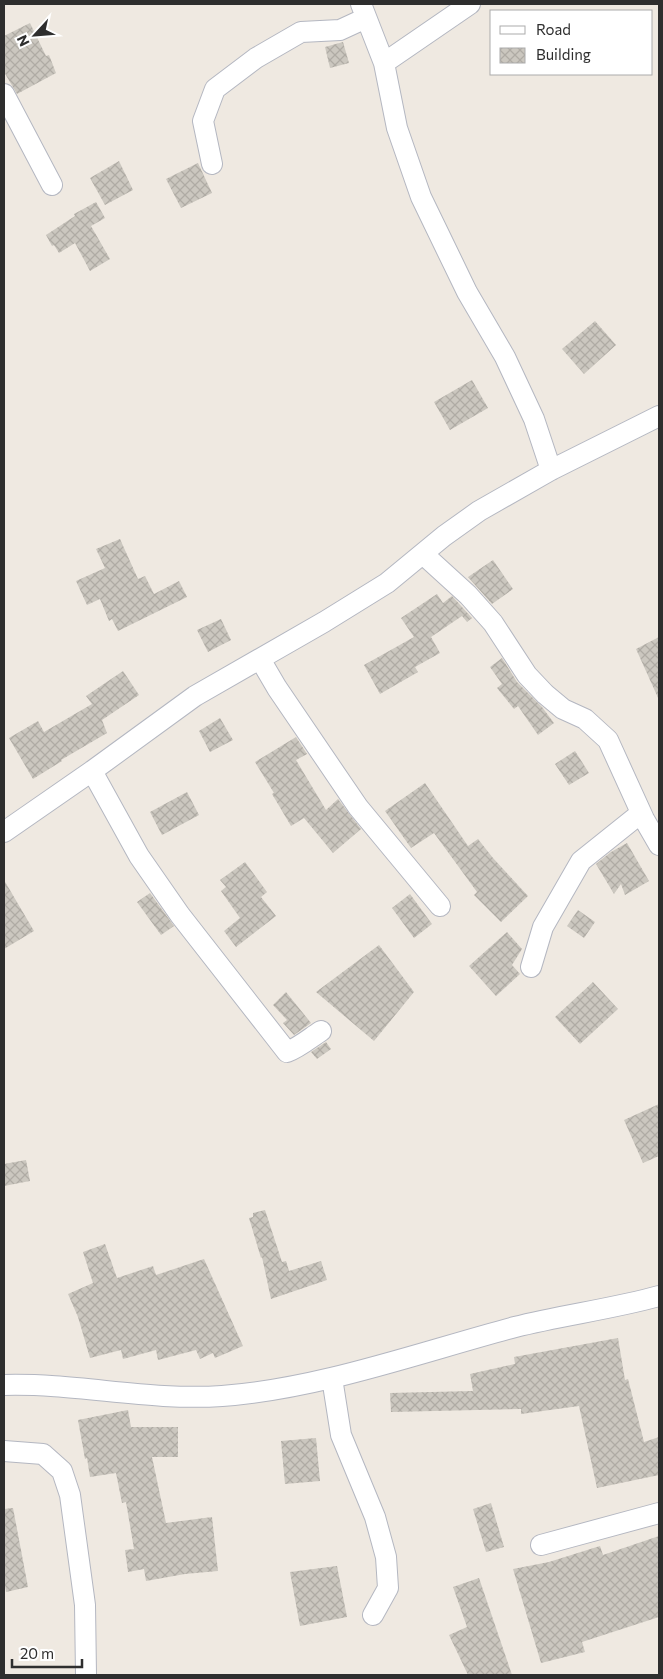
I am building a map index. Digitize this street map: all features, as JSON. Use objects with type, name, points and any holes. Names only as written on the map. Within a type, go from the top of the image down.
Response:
[{"type":"street","points":[[384,63],[470,4]]},
{"type":"street","points":[[212,164],[203,121],[215,89],[256,58],[301,32],[340,30],[364,11],[384,63],[397,128],[421,197],[467,292],[505,357],[534,419],[551,470]]},
{"type":"street","points":[[4,94],[52,185]]},
{"type":"street","points":[[4,832],[195,696],[388,583],[444,536],[479,510],[551,470],[659,416]]},
{"type":"street","points":[[423,554],[468,594],[493,623],[527,675],[544,694],[563,709],[586,720],[608,740],[641,813],[659,845]]},
{"type":"street","points":[[260,659],[277,688],[358,807],[440,906]]},
{"type":"street","points":[[92,771],[139,856],[180,915],[287,1052],[298,1048],[302,1043],[321,1031]]},
{"type":"street","points":[[530,967],[543,928],[580,861],[641,813]]},
{"type":"street","points":[[4,1385],[26,1384],[177,1397],[223,1396],[332,1378],[518,1327],[659,1296]]},
{"type":"street","points":[[332,1378],[341,1435],[375,1517],[386,1557],[388,1588],[373,1615]]},
{"type":"street","points":[[4,1451],[43,1454],[62,1471],[70,1495],[85,1605],[86,1675]]},
{"type":"street","points":[[541,1544],[659,1513]]},
{"type":"building","points":[[30,23],[46,56],[49,55],[56,73],[17,94],[4,72],[4,36]]},
{"type":"building","points":[[343,42],[349,63],[330,68],[325,47]]},
{"type":"building","points":[[119,161],[133,190],[105,205],[90,178]]},
{"type":"building","points":[[198,163],[212,193],[181,208],[166,179]]},
{"type":"building","points":[[96,202],[105,218],[91,226],[110,259],[90,271],[75,243],[59,253],[54,245],[52,246],[46,235],[75,216],[74,214]]},
{"type":"building","points":[[595,321],[616,345],[584,374],[562,349]]},
{"type":"building","points":[[472,380],[488,408],[450,430],[434,402]]},
{"type":"building","points":[[120,539],[138,579],[145,576],[154,594],[179,581],[187,597],[118,631],[112,619],[109,621],[100,599],[87,605],[76,581],[105,568],[96,549]]},
{"type":"building","points":[[493,560],[513,589],[492,604],[468,577]]},
{"type":"building","points":[[437,594],[443,603],[452,596],[472,618],[467,622],[462,616],[431,637],[440,653],[415,667],[418,672],[380,694],[364,665],[414,637],[401,618]]},
{"type":"building","points":[[221,619],[231,640],[208,652],[197,630]]},
{"type":"building","points":[[659,637],[659,700],[636,649]]},
{"type":"building","points":[[502,658],[517,682],[542,707],[554,723],[538,735],[518,706],[514,709],[497,688],[502,684],[490,667]]},
{"type":"building","points":[[123,671],[139,695],[102,720],[107,733],[33,779],[9,738],[38,721],[44,732],[92,704],[86,696]]},
{"type":"building","points":[[220,718],[233,740],[210,752],[199,731]]},
{"type":"building","points":[[296,737],[307,754],[296,760],[326,810],[338,799],[361,829],[333,853],[304,818],[291,826],[255,762]]},
{"type":"building","points":[[575,751],[589,773],[569,785],[555,764]]},
{"type":"building","points":[[425,783],[468,846],[478,839],[528,896],[501,922],[474,895],[477,892],[434,833],[411,848],[385,811]]},
{"type":"building","points":[[187,792],[199,815],[162,835],[150,812]]},
{"type":"building","points":[[627,843],[649,881],[625,895],[621,884],[614,894],[596,864],[611,852]]},
{"type":"building","points":[[245,862],[267,892],[261,897],[276,916],[236,947],[224,931],[240,918],[221,891],[226,887],[220,880]]},
{"type":"building","points":[[4,880],[34,931],[4,949]]},
{"type":"building","points":[[150,893],[174,926],[161,935],[137,902]]},
{"type":"building","points":[[410,894],[432,924],[414,938],[392,908]]},
{"type":"building","points":[[578,910],[595,922],[584,938],[567,926]]},
{"type":"building","points":[[507,932],[522,949],[512,965],[520,974],[496,996],[469,966]]},
{"type":"building","points":[[379,945],[414,992],[374,1041],[316,992]]},
{"type":"building","points":[[593,982],[618,1009],[580,1044],[555,1017]]},
{"type":"building","points":[[286,992],[311,1023],[294,1035],[283,1023],[287,1020],[273,1005]]},
{"type":"building","points":[[326,1042],[331,1049],[317,1059],[311,1052]]},
{"type":"building","points":[[659,1104],[659,1156],[643,1163],[624,1120]]},
{"type":"building","points":[[26,1160],[30,1181],[4,1186],[4,1164]]},
{"type":"building","points":[[265,1210],[282,1262],[286,1261],[289,1271],[321,1261],[327,1280],[271,1299],[262,1257],[249,1218],[253,1217],[253,1213]]},
{"type":"building","points":[[105,1244],[117,1278],[153,1266],[156,1275],[204,1259],[243,1346],[215,1358],[213,1353],[200,1359],[196,1350],[158,1360],[156,1350],[123,1359],[121,1350],[90,1358],[78,1317],[68,1294],[93,1283],[83,1252]]},
{"type":"building","points":[[618,1338],[625,1380],[628,1379],[644,1442],[659,1437],[659,1475],[597,1488],[579,1406],[521,1414],[521,1409],[391,1412],[390,1393],[473,1391],[470,1374],[515,1364],[514,1357]]},
{"type":"building","points":[[128,1410],[131,1427],[178,1427],[178,1457],[152,1457],[166,1523],[212,1517],[218,1571],[185,1574],[146,1581],[144,1569],[128,1572],[125,1550],[134,1549],[126,1502],[122,1503],[116,1473],[90,1477],[78,1420]]},
{"type":"building","points":[[316,1438],[320,1481],[285,1484],[281,1441]]},
{"type":"building","points":[[491,1503],[504,1547],[486,1552],[473,1509]]},
{"type":"building","points":[[13,1508],[28,1587],[6,1592],[4,1579],[4,1509]]},
{"type":"building","points":[[659,1536],[659,1617],[582,1642],[585,1652],[541,1663],[513,1569],[549,1562],[600,1546],[603,1555]]},
{"type":"building","points":[[337,1566],[347,1617],[300,1626],[290,1572]]},
{"type":"building","points":[[479,1578],[512,1675],[468,1675],[449,1635],[467,1627],[453,1587]]}]
